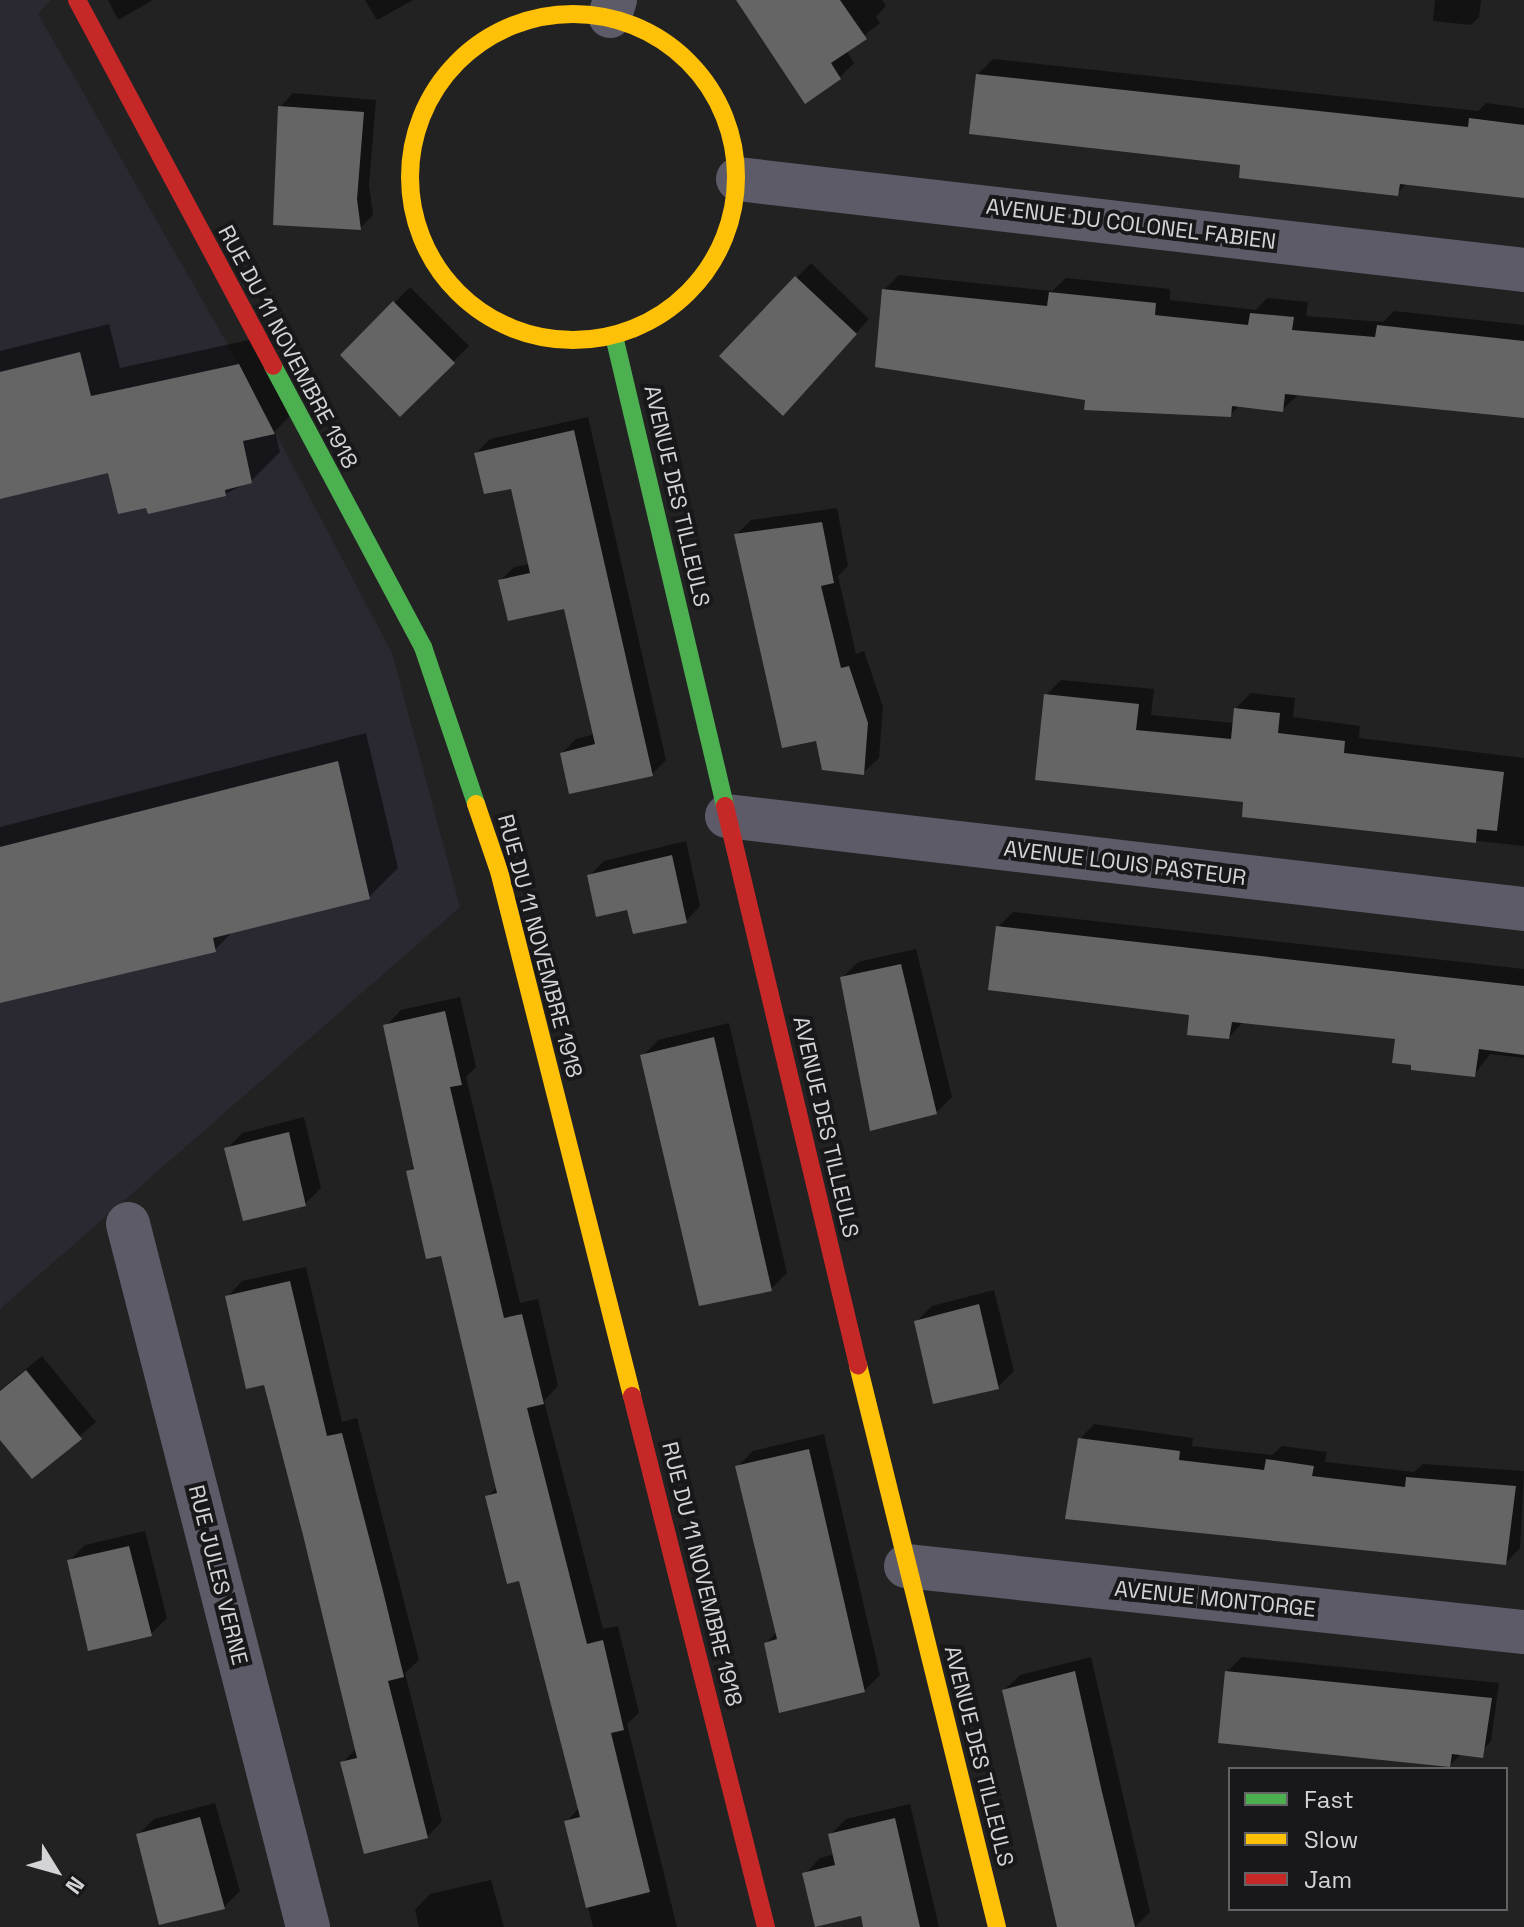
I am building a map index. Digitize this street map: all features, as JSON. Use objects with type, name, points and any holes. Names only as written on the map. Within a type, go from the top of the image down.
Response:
[{"type":"street","name":"RUE DU 11 NOVEMBRE 1918","points":[[77,0],[423,647],[499,871],[766,1927]]},
{"type":"street","points":[[613,8],[661,38],[703,75],[729,124],[738,179],[728,231],[702,278],[663,314],[614,336],[559,341],[506,327],[460,296],[428,253],[411,200],[412,145],[432,93],[468,52],[512,17],[613,8]]},
{"type":"street","name":"AVENUE DU COLONEL FABIEN","points":[[738,179],[1524,270]]},
{"type":"street","name":"AVENUE DES TILLEULS","points":[[614,336],[906,1566],[997,1927]]},
{"type":"street","name":"AVENUE LOUIS PASTEUR","points":[[727,816],[1524,909]]},
{"type":"street","name":"RUE JULES VERNE","points":[[128,1224],[308,1927]]},
{"type":"street","name":"AVENUE MONTORGE","points":[[906,1566],[1524,1632]]},
{"type":"shaded area","points":[[0,0],[51,0],[38,14],[239,364],[392,653],[460,907],[0,1309]]},
{"type":"building","points":[[736,0],[840,0],[867,39],[831,63],[841,79],[805,104]]},
{"type":"building","points":[[976,74],[1468,127],[1469,118],[1524,125],[1524,198],[1400,184],[1398,196],[1239,178],[1240,165],[969,134]]},
{"type":"building","points":[[278,106],[364,112],[357,199],[361,230],[273,225]]},
{"type":"building","points":[[795,276],[857,334],[783,416],[719,356]]},
{"type":"building","points":[[882,289],[1047,306],[1049,292],[1156,303],[1155,315],[1248,325],[1250,313],[1294,317],[1292,330],[1375,337],[1377,325],[1524,341],[1524,418],[1285,394],[1283,412],[1232,406],[1231,417],[1084,410],[1085,400],[875,367]]},
{"type":"building","points":[[393,301],[455,363],[400,417],[340,355]]},
{"type":"building","points":[[80,352],[91,396],[239,364],[275,434],[243,441],[252,483],[225,490],[226,496],[148,514],[146,508],[118,514],[108,473],[0,499],[0,372]]},
{"type":"building","points":[[574,430],[653,776],[569,794],[560,753],[595,744],[564,609],[508,621],[498,580],[530,573],[511,489],[484,494],[474,453]]},
{"type":"building","points":[[822,522],[834,583],[821,586],[841,668],[849,666],[868,723],[864,775],[822,770],[816,741],[782,748],[734,534]]},
{"type":"building","points":[[1044,694],[1139,704],[1136,730],[1231,739],[1234,708],[1280,713],[1278,733],[1345,741],[1344,753],[1504,772],[1497,831],[1477,829],[1476,843],[1242,817],[1243,802],[1035,780]]},
{"type":"building","points":[[338,761],[370,899],[213,938],[216,952],[0,1003],[0,847]]},
{"type":"building","points":[[672,855],[687,923],[633,934],[627,910],[596,917],[587,875]]},
{"type":"building","points":[[996,926],[1524,986],[1524,1055],[1479,1049],[1475,1077],[1411,1070],[1411,1065],[1392,1063],[1395,1039],[1232,1022],[1229,1039],[1187,1035],[1189,1015],[988,990]]},
{"type":"building","points":[[901,964],[937,1114],[870,1131],[840,977]]},
{"type":"building","points":[[445,1011],[462,1085],[450,1087],[504,1318],[522,1314],[544,1404],[527,1408],[587,1644],[603,1640],[624,1730],[611,1733],[650,1892],[586,1908],[564,1821],[580,1817],[519,1581],[507,1584],[485,1496],[497,1493],[441,1256],[426,1259],[406,1171],[414,1169],[383,1025]]},
{"type":"building","points":[[714,1037],[772,1291],[699,1306],[640,1055]]},
{"type":"building","points":[[289,1132],[306,1206],[243,1221],[224,1148]]},
{"type":"building","points":[[290,1281],[327,1436],[342,1433],[382,1587],[404,1677],[388,1681],[428,1838],[364,1854],[340,1762],[357,1758],[303,1535],[264,1385],[246,1389],[225,1296]]},
{"type":"building","points":[[979,1304],[999,1389],[933,1404],[914,1321]]},
{"type":"building","points":[[26,1370],[82,1439],[32,1479],[0,1440],[0,1391]]},
{"type":"building","points":[[1078,1438],[1180,1451],[1179,1460],[1264,1470],[1266,1459],[1314,1466],[1312,1476],[1405,1487],[1406,1477],[1516,1486],[1506,1565],[1065,1519]]},
{"type":"building","points":[[809,1449],[865,1692],[779,1713],[764,1643],[777,1639],[735,1466]]},
{"type":"building","points":[[129,1546],[152,1636],[88,1651],[67,1560]]},
{"type":"building","points":[[1075,1671],[1135,1927],[1057,1927],[1002,1690]]},
{"type":"building","points":[[1225,1671],[1492,1698],[1483,1758],[1452,1754],[1450,1767],[1218,1743]]},
{"type":"building","points":[[200,1817],[225,1909],[159,1925],[136,1834]]},
{"type":"building","points":[[895,1818],[920,1927],[863,1927],[861,1916],[815,1927],[802,1873],[835,1865],[828,1834]]},
{"type":"traffic: fast","points":[[614,336],[725,806]]},
{"type":"traffic: fast","points":[[273,366],[423,647],[476,804]]},
{"type":"traffic: slow","points":[[573,14],[605,17],[650,33],[688,62],[717,100],[733,145],[736,177],[733,209],[717,254],[688,292],[650,321],[605,337],[573,340],[541,337],[496,321],[458,292],[429,254],[413,209],[410,177],[413,145],[429,100],[458,62],[496,33],[541,17],[573,14]]},
{"type":"traffic: slow","points":[[476,804],[499,871],[632,1396]]},
{"type":"traffic: slow","points":[[858,1365],[997,1927]]},
{"type":"traffic: jam","points":[[77,0],[273,366]]},
{"type":"traffic: jam","points":[[725,806],[858,1365]]},
{"type":"traffic: jam","points":[[632,1396],[766,1927]]}]
